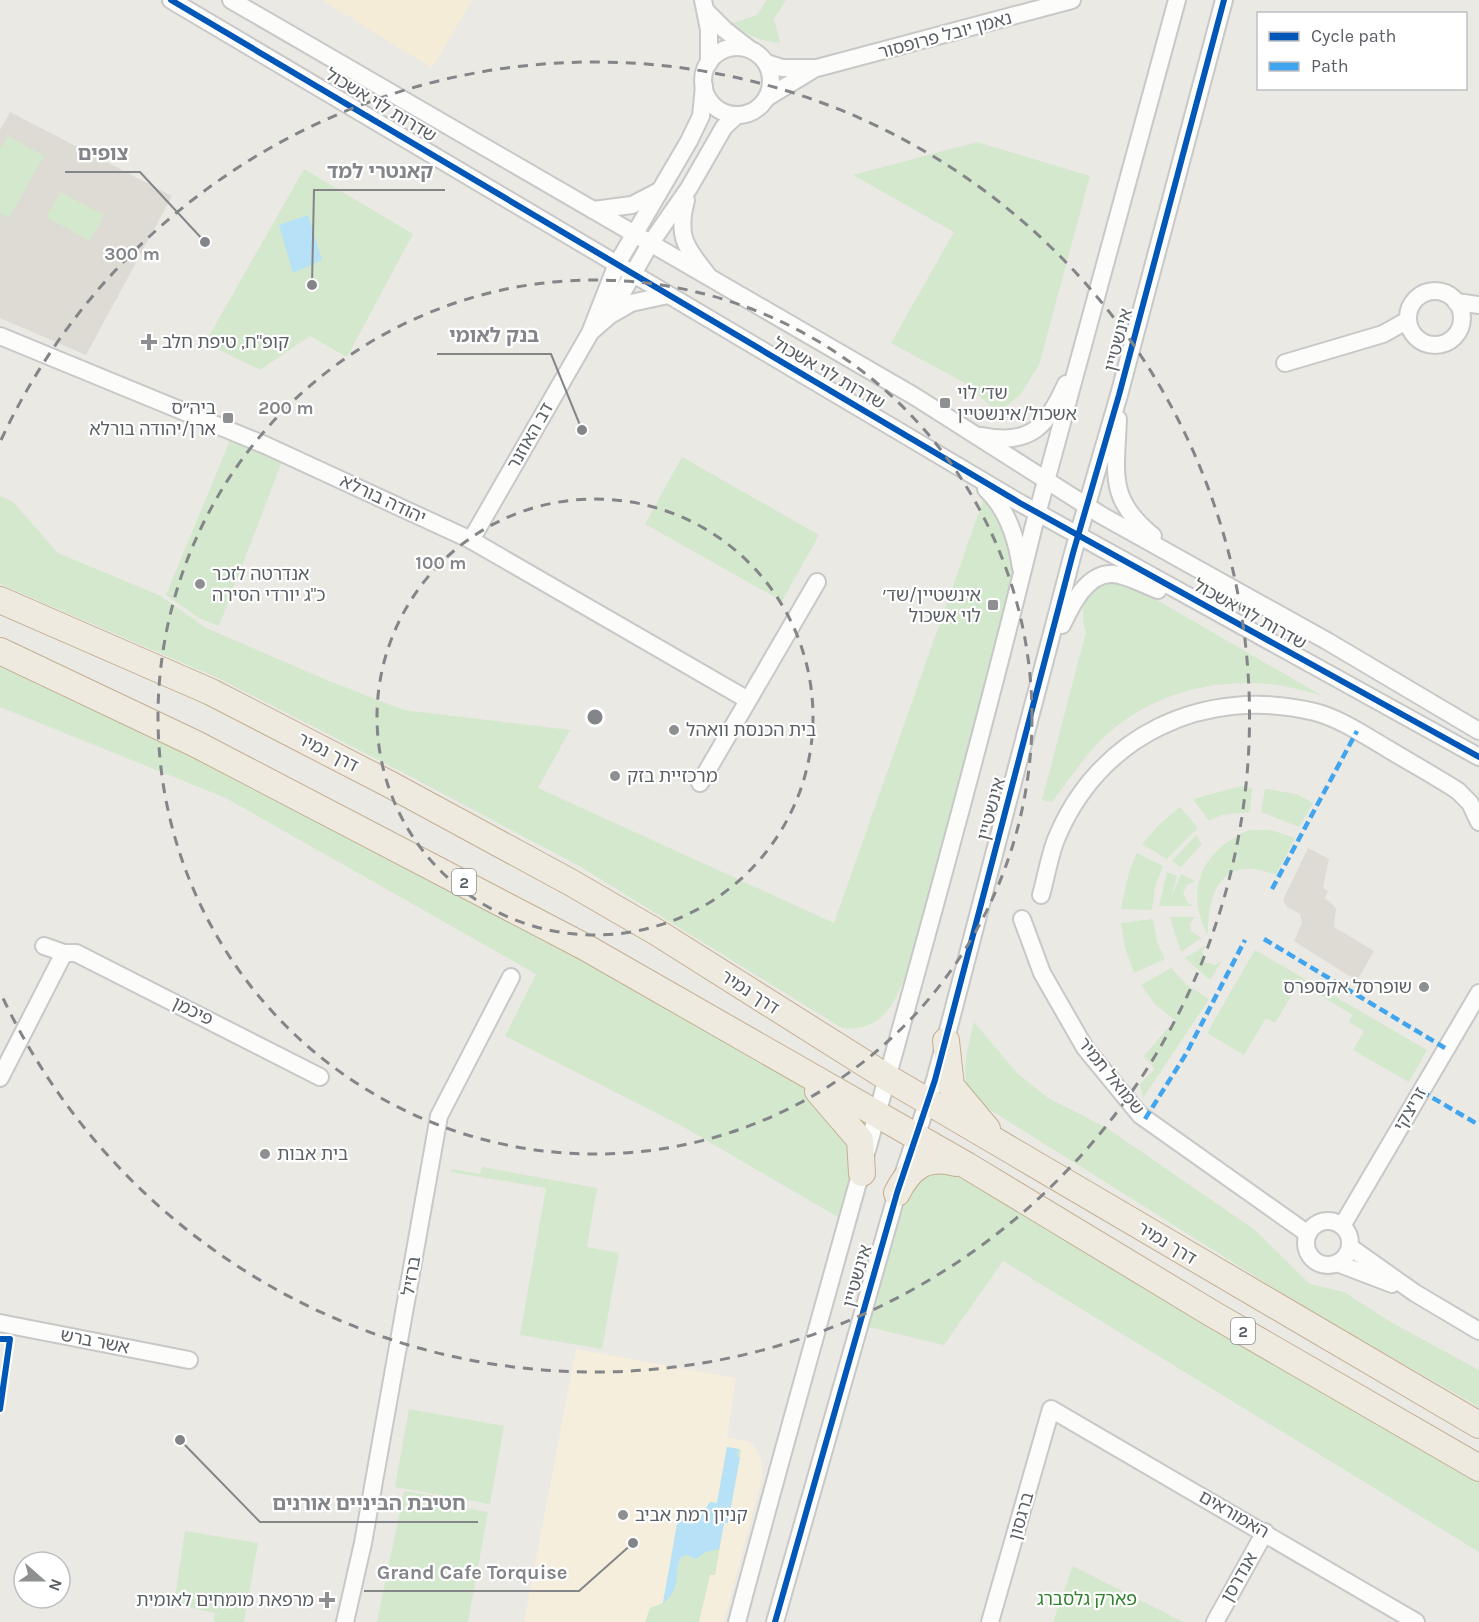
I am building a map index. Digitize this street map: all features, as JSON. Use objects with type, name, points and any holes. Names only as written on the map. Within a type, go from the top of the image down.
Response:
[{"type":"highway","name":"דרך נמיר","points":[[0,600],[211,692],[393,786],[628,916],[888,1078],[1479,1425]]},
{"type":"highway","name":"דרך נמיר","points":[[0,651],[196,744],[370,832],[585,947],[966,1165],[1211,1312],[1479,1468]]},
{"type":"highway","points":[[946,1041],[951,1086],[996,1141]]},
{"type":"highway","points":[[797,1069],[860,1140],[862,1173]]},
{"type":"highway","points":[[897,1193],[909,1173],[920,1163],[938,1160],[966,1165]]},
{"type":"street","name":"שדרות לוי אשכול","points":[[171,0],[1078,536],[1479,757]]},
{"type":"street","name":"שדרות לוי אשכול","points":[[231,0],[914,396],[970,434],[1086,506],[1479,731]]},
{"type":"street","name":"נאמן יובל פרופסור","points":[[767,63],[783,68],[817,68],[1072,0]]},
{"type":"street","name":"אינשטיין","points":[[737,1622],[791,1417],[888,1078],[1048,481],[1084,338],[1177,0]]},
{"type":"street","name":"אינשטיין","points":[[775,1622],[897,1193],[946,1041],[1086,506],[1119,395],[1224,0]]},
{"type":"street","points":[[704,86],[711,104],[719,110],[737,115],[755,111],[768,97],[772,80],[767,63],[725,30],[705,6]]},
{"type":"street","points":[[633,235],[695,129],[703,104],[709,30],[705,6]]},
{"type":"street","points":[[708,63],[715,55],[731,47],[750,49]]},
{"type":"street","name":"נאמן יובל פרופסור","points":[[768,97],[817,68]]},
{"type":"street","points":[[650,244],[689,188],[724,127],[737,115]]},
{"type":"street","points":[[689,188],[681,224],[683,239],[713,281]]},
{"type":"street","points":[[592,210],[632,205],[660,190]]},
{"type":"street","name":"דב האוזנר","points":[[471,540],[590,333],[617,264],[633,235]]},
{"type":"street","name":"דב האוזנר","points":[[590,333],[609,316],[650,244]]},
{"type":"street","points":[[1443,292],[1456,302],[1479,306],[1462,321],[1459,330],[1446,343],[1428,344],[1411,327],[1412,304],[1426,293],[1443,292]]},
{"type":"street","points":[[609,316],[631,303],[668,295]]},
{"type":"street","points":[[1456,302],[1462,321]]},
{"type":"street","points":[[1286,363],[1411,327]]},
{"type":"street","name":"יהודה בורלא","points":[[0,336],[266,445],[471,540],[748,700]]},
{"type":"street","points":[[970,434],[1004,440],[1031,434],[1046,420],[1057,401],[1084,338]]},
{"type":"street","points":[[1119,395],[1116,484],[1120,497],[1143,528],[1185,561]]},
{"type":"street","points":[[965,470],[1000,504],[1020,556],[1021,579]]},
{"type":"street","points":[[1045,664],[1073,602],[1083,589],[1102,576],[1117,574],[1214,611]]},
{"type":"street","points":[[700,783],[817,582]]},
{"type":"street","points":[[1041,895],[1055,842],[1078,799],[1104,764],[1143,735],[1188,714],[1219,707],[1269,705],[1315,712],[1357,731],[1458,791],[1470,803],[1479,822]]},
{"type":"street","name":"שמואל תמיר","points":[[1022,919],[1042,973],[1085,1048],[1140,1115],[1308,1234]]},
{"type":"street","name":"פיכמן","points":[[44,946],[64,953],[76,953],[320,1077]]},
{"type":"street","points":[[0,1078],[64,953]]},
{"type":"street","name":"ברזיל","points":[[358,1622],[354,1590],[439,1116],[511,977]]},
{"type":"street","name":"זריצקי","points":[[1342,1226],[1479,993]]},
{"type":"street","points":[[1323,1222],[1342,1226],[1349,1235],[1350,1247],[1347,1254],[1337,1263],[1330,1265],[1316,1261],[1307,1249],[1308,1234],[1317,1224],[1323,1222]]},
{"type":"street","points":[[1350,1247],[1415,1293],[1479,1331]]},
{"type":"street","points":[[1337,1263],[1415,1293]]},
{"type":"street","name":"אשר ברש","points":[[0,1323],[189,1360]]},
{"type":"street","name":"האמוראים","points":[[1051,1409],[1416,1622]]},
{"type":"street","name":"ברגסון","points":[[990,1622],[1051,1409]]},
{"type":"street","name":"אנדרסן","points":[[1215,1622],[1265,1532]]},
{"type":"street","name":"ברזיל","points":[[345,1622],[349,1595],[354,1590]]},
{"type":"shaded area","points":[[10,112],[172,196],[86,355],[0,318],[0,130]]},
{"type":"shaded area","points":[[1308,848],[1329,859],[1323,888],[1328,891],[1325,898],[1336,908],[1334,927],[1374,951],[1357,981],[1294,941],[1302,923],[1300,914],[1287,907],[1283,900]]},
{"type":"shaded area","points":[[576,1349],[736,1378],[727,1437],[750,1442],[755,1447],[761,1459],[763,1475],[724,1622],[524,1622]]},
{"type":"green space","points":[[767,0],[786,0],[774,19],[780,43],[755,37],[733,23],[757,15]]},
{"type":"green space","points":[[8,136],[44,156],[9,218],[0,213],[0,149]]},
{"type":"green space","points":[[977,142],[1090,176],[1039,365],[1020,395],[1007,406],[993,408],[963,382],[891,343],[954,232],[853,175]]},
{"type":"green space","points":[[304,169],[413,234],[347,357],[310,336],[260,370],[205,343]]},
{"type":"green space","points":[[60,192],[104,215],[90,241],[46,217]]},
{"type":"green space","points":[[231,438],[283,459],[219,626],[199,618],[166,595]]},
{"type":"green space","points":[[682,457],[819,535],[782,601],[645,524]]},
{"type":"green space","points":[[0,496],[12,501],[58,553],[161,596],[206,628],[329,681],[404,710],[570,730],[538,788],[834,923],[984,498],[1002,519],[1014,563],[1014,583],[913,957],[896,997],[881,1017],[871,1024],[858,1028],[842,1028],[581,867],[402,772],[220,679],[0,584]]},
{"type":"green space","points":[[1112,581],[1127,584],[1143,592],[1321,695],[1268,684],[1243,683],[1194,689],[1171,696],[1128,718],[1108,733],[1086,757],[1052,802],[1042,800],[1086,632],[1084,607],[1091,595]]},
{"type":"green space","points":[[0,661],[235,774],[577,957],[794,1078],[846,1128],[856,1166],[841,1219],[682,1126],[505,1036],[536,974],[226,798],[0,707]]},
{"type":"green space","points":[[1242,786],[1252,788],[1250,812],[1222,815],[1209,821],[1193,799]]},
{"type":"green space","points":[[1265,789],[1297,794],[1313,803],[1299,827],[1261,812]]},
{"type":"green space","points":[[1180,807],[1198,828],[1167,859],[1142,844]]},
{"type":"green space","points":[[1249,830],[1271,830],[1295,838],[1276,875],[1244,869],[1232,872],[1222,880],[1211,903],[1208,935],[1197,902],[1202,873],[1209,860],[1220,848]]},
{"type":"green space","points":[[1196,835],[1202,844],[1181,867],[1172,861]]},
{"type":"green space","points":[[1137,853],[1163,866],[1155,886],[1152,910],[1121,909],[1129,872]]},
{"type":"green space","points":[[1167,872],[1177,876],[1171,898],[1181,874],[1195,881],[1187,885],[1183,893],[1187,902],[1193,906],[1159,906]]},
{"type":"green space","points":[[1170,917],[1195,917],[1190,924],[1191,931],[1201,938],[1181,952]]},
{"type":"green space","points":[[1153,919],[1157,942],[1165,959],[1134,973],[1125,948],[1121,923]]},
{"type":"green space","points":[[1206,945],[1202,951],[1205,962],[1215,965],[1222,961],[1210,980],[1185,958]]},
{"type":"green space","points":[[1255,950],[1427,1050],[1409,1082],[1353,1050],[1364,1031],[1349,1022],[1353,1015],[1299,983],[1275,1023],[1266,1018],[1244,1055],[1207,1033]]},
{"type":"green space","points":[[1171,968],[1187,985],[1209,999],[1143,1098],[1140,1084],[1155,1069],[1144,1056],[1175,1020],[1155,1004],[1141,985]]},
{"type":"green space","points":[[974,1022],[1017,1073],[1048,1098],[1107,1128],[1255,1230],[1310,1284],[1344,1292],[1389,1321],[1479,1370],[1479,1407],[1309,1310],[976,1101],[970,1093],[965,1074]]},
{"type":"green space","points":[[482,1167],[597,1188],[587,1247],[619,1253],[602,1349],[520,1335],[546,1188],[451,1172],[452,1169],[480,1174]]},
{"type":"green space","points":[[954,1168],[1479,1481],[1479,1552],[1003,1261],[944,1345],[864,1326],[903,1192],[921,1172]]},
{"type":"green space","points":[[409,1409],[504,1426],[490,1504],[395,1487]]},
{"type":"green space","points":[[727,1447],[741,1450],[728,1523],[724,1523],[715,1575],[710,1575],[699,1622],[645,1622],[650,1608],[663,1603],[678,1519],[700,1518],[710,1502],[717,1503]]},
{"type":"green space","points":[[404,1491],[444,1497],[443,1504],[488,1512],[468,1622],[377,1622]]},
{"type":"green space","points":[[185,1531],[258,1543],[244,1622],[214,1622],[215,1613],[174,1604]]},
{"type":"green space","name":"פארק גלסברג","points":[[1073,1566],[1183,1622],[1053,1622]]},
{"type":"sand","points":[[322,0],[472,0],[432,68]]},
{"type":"water","points":[[308,215],[322,260],[293,273],[279,225]]},
{"type":"water","points":[[727,1447],[739,1449],[737,1457],[740,1457],[728,1523],[724,1523],[719,1549],[705,1552],[696,1559],[686,1555],[680,1558],[675,1588],[663,1603],[678,1519],[700,1518],[710,1502],[717,1503]]},
{"type":"marked path","points":[[1272,889],[1357,731]]},
{"type":"marked path","points":[[1264,939],[1445,1048]]},
{"type":"marked path","points":[[1145,1119],[1186,1054],[1245,940]]},
{"type":"marked path","points":[[1421,1091],[1479,1125]]},
{"type":"cycle path","points":[[171,0],[1020,503],[1479,757]]},
{"type":"cycle path","points":[[775,1622],[897,1193],[935,1080],[1073,553],[1119,395],[1224,0]]},
{"type":"cycle path","points":[[0,1339],[10,1339],[0,1409]]},
{"type":"place","name":"צופים","points":[[205,242]]},
{"type":"place","name":"קאנטרי למד","points":[[312,285]]},
{"type":"place","name":"קופ\"ח, טיפת חלב","points":[[149,342]]},
{"type":"place","name":"שד׳ לוי אשכול/אינשטיין","points":[[945,403]]},
{"type":"place","name":"ביה״ס ארן/יהודה בורלא","points":[[228,418]]},
{"type":"place","name":"בנק לאומי","points":[[582,430]]},
{"type":"place","name":"אנדרטה לזכר כ\"ג יורדי הסירה","points":[[200,584]]},
{"type":"place","name":"אינשטיין/שד׳ לוי אשכול","points":[[993,605]]},
{"type":"place","name":"בית הכנסת וואהל","points":[[674,730]]},
{"type":"place","name":"מרכזיית בזק","points":[[615,776]]},
{"type":"place","name":"שופרסל אקספרס","points":[[1424,987]]},
{"type":"place","name":"בית אבות","points":[[265,1154]]},
{"type":"place","name":"חטיבת הביניים אורנים","points":[[180,1440]]},
{"type":"place","name":"קניון רמת אביב","points":[[623,1515]]},
{"type":"place","name":"Grand Cafe Torquise","points":[[633,1543]]},
{"type":"place","name":"מרפאת מומחים לאומית","points":[[327,1600]]}]
